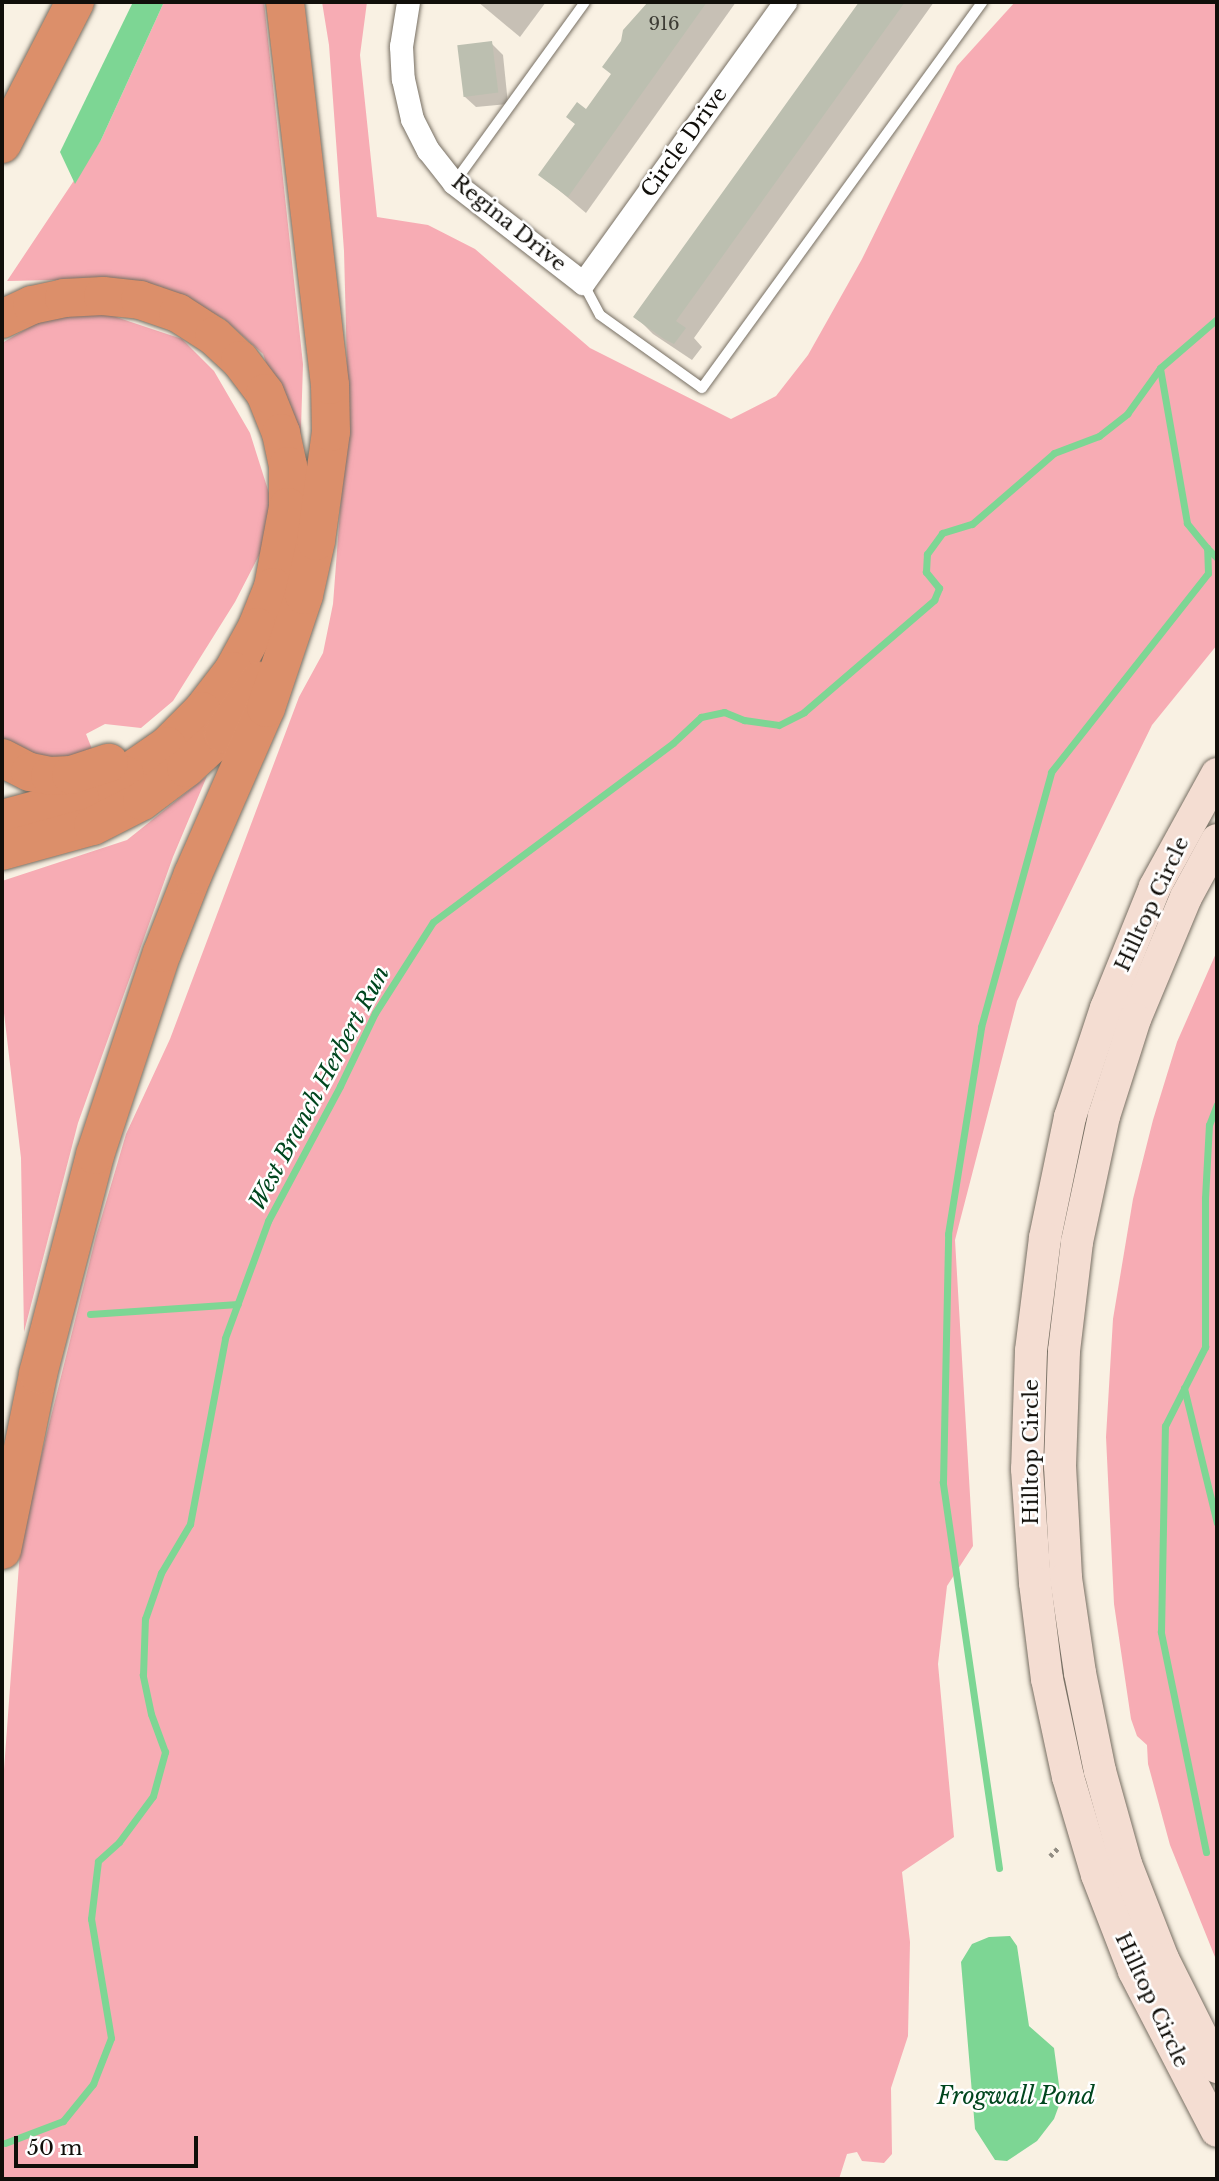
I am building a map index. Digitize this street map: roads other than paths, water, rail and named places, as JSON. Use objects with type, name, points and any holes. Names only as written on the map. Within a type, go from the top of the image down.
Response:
[{"type":"highway","points":[[2,144],[75,2]]},
{"type":"highway","points":[[2,851],[93,826],[142,801],[186,768],[223,734],[257,688],[325,489],[331,432],[330,385],[285,2]]},
{"type":"highway","points":[[2,319],[32,305],[64,298],[103,296],[140,300],[178,313],[214,336],[240,360],[265,393],[281,433],[288,466],[288,591],[267,708],[193,874],[121,1072],[58,1294],[2,1550]]},
{"type":"highway","points":[[2,758],[30,772],[50,776],[92,770],[115,760],[160,726],[288,591]]},
{"type":"highway","points":[[2,819],[80,798],[125,775],[167,746],[202,711],[288,591]]},
{"type":"street","name":"Regina Drive","points":[[408,2],[401,46],[402,79],[412,119],[428,150],[454,183],[583,283]]},
{"type":"street","name":"Circle Drive","points":[[583,283],[785,2]]},
{"type":"street","name":"Hilltop Circle","points":[[1217,774],[1155,887],[1106,1008],[1070,1117],[1043,1250],[1031,1351],[1027,1469],[1035,1583],[1045,1666],[1068,1777],[1097,1875],[1134,1971],[1217,2131]]},
{"type":"street","name":"Hilltop Circle","points":[[1217,841],[1186,897],[1135,1019],[1104,1116],[1077,1242],[1064,1351],[1059,1466],[1066,1578],[1080,1673],[1100,1771],[1126,1864],[1163,1959],[1217,2067]]},
{"type":"lane","points":[[454,183],[585,2]]},
{"type":"lane","points":[[583,283],[600,315],[702,388],[982,2]]},
{"type":"water","points":[[133,2],[164,2],[101,140],[75,184],[60,152]]},
{"type":"water","name":"Frogwall Pond","points":[[1010,1936],[1017,1946],[1029,2026],[1054,2048],[1061,2100],[1054,2119],[1037,2141],[1007,2161],[995,2160],[975,2129],[961,1962],[972,1944],[989,1937]]},
{"type":"waterway","name":"West Branch Herbert Run","points":[[5,2143],[63,2121],[93,2084],[111,2038],[91,1919],[98,1861],[119,1842],[153,1796],[165,1752],[151,1714],[143,1675],[145,1619],[161,1573],[190,1524],[225,1338],[268,1221],[340,1086],[375,1013],[433,922],[673,743],[701,717],[724,712],[744,720],[779,725],[804,712],[934,600],[939,588],[926,572],[927,554],[942,533],[972,524],[1054,453],[1099,436],[1127,414],[1160,368],[1217,319]]},
{"type":"waterway","points":[[999,1868],[943,1482],[948,1234],[981,1027],[1051,772],[1208,573],[1207,548],[1187,523],[1160,368]]},
{"type":"waterway","points":[[1207,548],[1217,558]]},
{"type":"waterway","points":[[1206,1852],[1161,1632],[1165,1426],[1205,1347],[1205,1198],[1209,1125],[1217,1104]]},
{"type":"waterway","points":[[90,1314],[238,1304]]},
{"type":"waterway","points":[[1184,1388],[1217,1523]]}]
